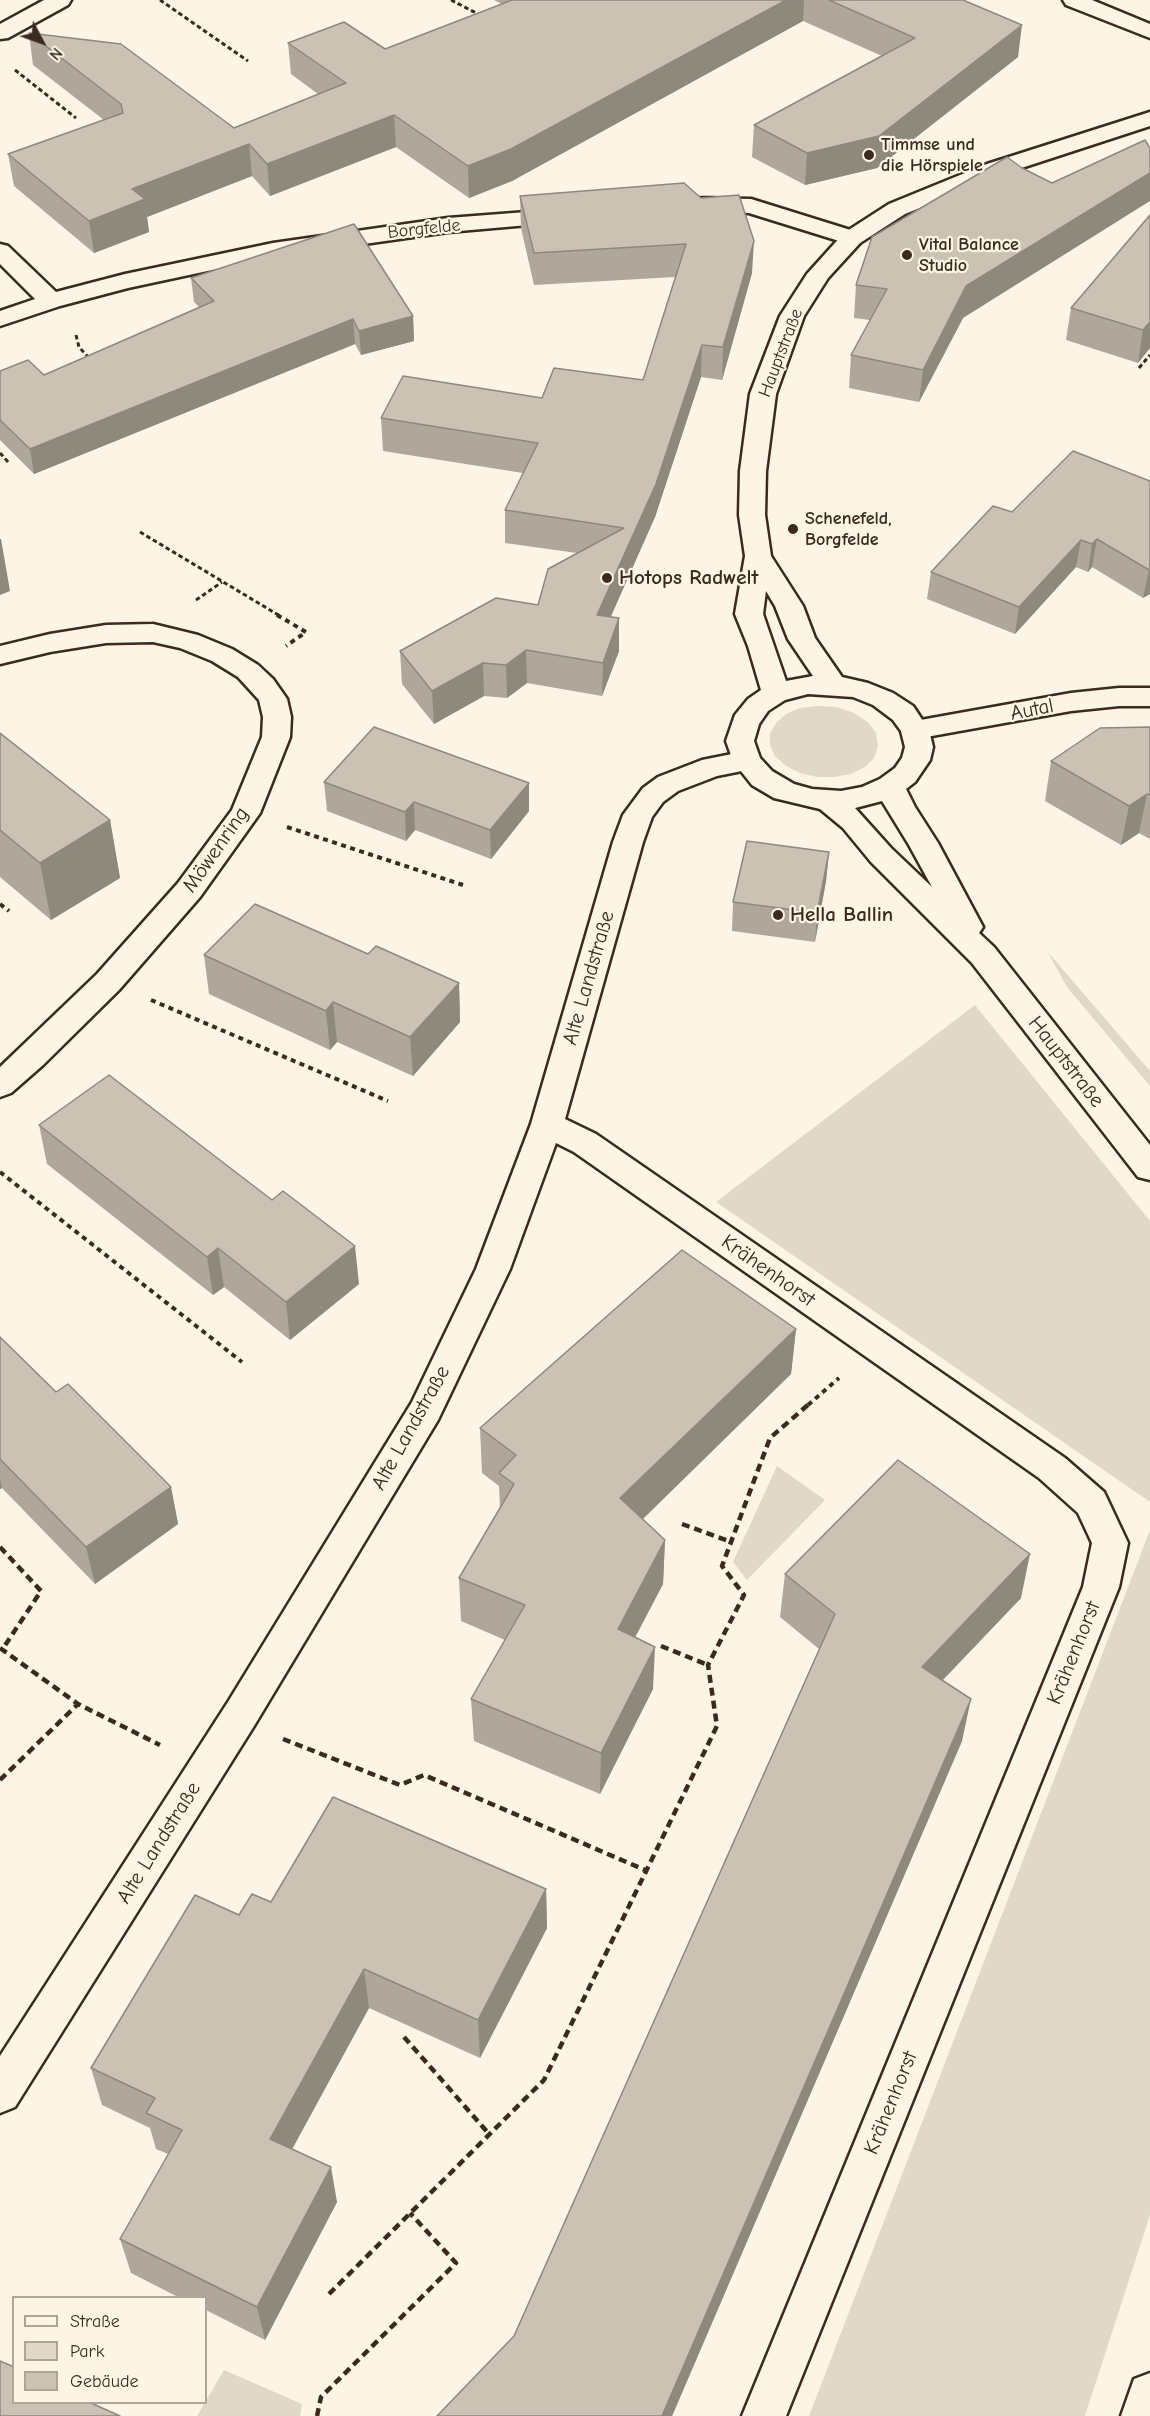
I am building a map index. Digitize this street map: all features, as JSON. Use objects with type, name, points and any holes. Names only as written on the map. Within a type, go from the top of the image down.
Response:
[{"type":"main road","points":[[0,33],[60,0]]},
{"type":"main road","points":[[1074,0],[1150,32]]},
{"type":"main road","name":"Hauptstraße","points":[[776,693],[762,646],[748,614],[758,556],[752,515],[753,471],[763,394],[792,316],[819,274],[852,238],[897,210],[995,169],[1150,119]]},
{"type":"main road","points":[[672,207],[707,204],[751,206],[852,238]]},
{"type":"main road","name":"Borgfelde","points":[[0,318],[124,281],[273,250],[448,225],[591,214]]},
{"type":"main road","points":[[0,251],[51,301]]},
{"type":"main road","name":"Hauptstraße","points":[[758,556],[789,606],[802,639],[833,685]]},
{"type":"main road","name":"Möwenring","points":[[0,655],[50,643],[106,634],[153,633],[188,641],[222,655],[248,671],[263,685],[273,699],[278,717],[276,737],[245,813],[189,890],[108,982],[32,1057],[0,1085]]},
{"type":"main road","points":[[808,685],[833,685],[858,689],[883,699],[903,713],[915,730],[919,747],[916,760],[905,775],[890,786],[869,795],[841,801],[812,799],[784,791],[762,778],[747,761],[740,741],[745,722],[758,705],[776,693],[808,685]]},
{"type":"main road","name":"Autal","points":[[915,730],[1071,702],[1119,697],[1150,697]]},
{"type":"main road","name":"Alte Landstraße","points":[[0,2093],[241,1714],[426,1410],[493,1269],[547,1124],[628,842],[639,815],[653,795],[669,784],[711,768],[747,761]]},
{"type":"main road","name":"Hauptstraße","points":[[890,786],[983,955]]},
{"type":"main road","name":"Hauptstraße","points":[[828,800],[853,821],[881,855],[983,955],[1150,1168]]},
{"type":"main road","name":"Krähenhorst","points":[[547,1124],[585,1143],[1052,1468],[1090,1503],[1110,1543],[1101,1587],[764,2416]]},
{"type":"main road","points":[[1143,2416],[1150,2395]]},
{"type":"path","points":[[160,0],[248,61]]},
{"type":"path","points":[[451,0],[481,15]]},
{"type":"path","points":[[8,65],[76,118]]},
{"type":"path","points":[[76,335],[79,347],[94,363]]},
{"type":"path","points":[[1139,368],[1150,355]]},
{"type":"path","points":[[0,453],[9,463]]},
{"type":"path","points":[[140,532],[306,632],[248,671]]},
{"type":"path","points":[[245,813],[463,885]]},
{"type":"path","points":[[0,904],[9,911]]},
{"type":"path","points":[[108,982],[388,1101]]},
{"type":"path","points":[[0,1172],[242,1362]]},
{"type":"path","points":[[329,2295],[544,2080],[717,1726],[708,1665],[744,1595],[722,1566],[770,1438],[876,1345]]},
{"type":"path","points":[[682,1524],[731,1542]]},
{"type":"path","points":[[0,1547],[41,1592],[1,1649],[78,1704],[159,1745]]},
{"type":"path","points":[[661,1646],[708,1665]]},
{"type":"path","points":[[0,1780],[78,1704]]},
{"type":"path","points":[[275,1736],[400,1785],[424,1775],[645,1870]]},
{"type":"path","points":[[404,2037],[490,2135]]},
{"type":"path","points":[[317,2416],[321,2397],[456,2263],[410,2213]]},
{"type":"green space","points":[[837,707],[854,713],[868,722],[876,733],[878,746],[874,758],[865,767],[851,774],[817,777],[800,773],[786,766],[775,756],[770,745],[770,734],[776,723],[786,714],[800,708]]},
{"type":"green space","points":[[1047,951],[1150,1071],[1150,1086],[1067,987]]},
{"type":"green space","points":[[975,1005],[1150,1221],[1150,1502],[716,1202]]},
{"type":"green space","points":[[777,1466],[825,1500],[747,1580],[733,1562]]},
{"type":"green space","points":[[1150,1530],[1150,2215],[1085,2416],[809,2416]]},
{"type":"green space","points":[[224,2370],[302,2404],[300,2416],[197,2416],[204,2404],[207,2404],[207,2399]]},
{"type":"building","points":[[512,0],[786,0],[511,149],[468,166],[394,115],[267,164],[249,144],[132,189],[145,199],[89,221],[8,154],[123,113],[121,104],[29,33],[121,44],[234,128],[346,83],[288,43],[344,22],[385,49]]},
{"type":"building","points":[[829,0],[963,0],[1022,25],[879,136],[807,153],[754,125],[915,38]]},
{"type":"building","points":[[1145,140],[1150,148],[1150,173],[966,286],[923,370],[851,355],[887,289],[856,285],[872,237],[1007,157],[1022,168],[1052,183]]},
{"type":"building","points":[[684,183],[701,198],[739,195],[754,241],[723,347],[702,345],[656,484],[597,615],[619,618],[603,663],[526,650],[506,665],[483,663],[432,691],[400,651],[496,598],[538,605],[548,569],[624,528],[505,510],[538,443],[381,418],[403,376],[542,398],[554,368],[643,380],[686,244],[534,253],[520,196]]},
{"type":"building","points":[[1150,215],[1150,322],[1143,330],[1071,308]]},
{"type":"building","points":[[354,224],[413,316],[359,331],[353,319],[30,449],[0,420],[0,371],[28,360],[44,375],[214,301],[191,278]]},
{"type":"building","points":[[1073,451],[1150,481],[1149,570],[1097,539],[1092,544],[1081,540],[1019,607],[931,572],[993,506],[1012,512]]},
{"type":"building","points":[[374,727],[529,783],[490,830],[414,802],[405,812],[324,782]]},
{"type":"building","points":[[1150,727],[1150,795],[1147,794],[1129,806],[1051,761],[1100,728]]},
{"type":"building","points":[[0,733],[110,820],[40,863],[0,830]]},
{"type":"building","points":[[747,841],[829,852],[817,913],[733,902]]},
{"type":"building","points":[[255,904],[368,954],[376,946],[459,983],[410,1037],[333,1002],[326,1011],[204,955]]},
{"type":"building","points":[[109,1075],[272,1200],[283,1191],[355,1246],[286,1302],[218,1248],[207,1257],[39,1125]]},
{"type":"building","points":[[682,1250],[796,1329],[620,1498],[665,1540],[618,1629],[655,1647],[601,1753],[471,1699],[525,1605],[459,1578],[514,1484],[499,1473],[516,1455],[480,1428]]},
{"type":"building","points":[[0,1337],[56,1392],[68,1384],[171,1487],[86,1547],[0,1459]]},
{"type":"building","points":[[898,1460],[1030,1554],[922,1667],[971,1699],[662,2416],[437,2416],[514,2336],[835,1614],[785,1574]]},
{"type":"building","points":[[333,1797],[546,1889],[478,2020],[364,1969],[270,2139],[331,2167],[257,2307],[120,2239],[182,2130],[146,2113],[155,2098],[91,2068],[195,1895],[239,1915],[252,1894],[271,1902]]},
{"type":"building","points":[[0,2361],[12,2366],[12,2404],[93,2404],[120,2416],[0,2416]]},
{"type":"place","name":"Timmse und die Hörspiele","points":[[869,155]]},
{"type":"place","name":"Vital Balance Studio","points":[[907,255]]},
{"type":"place","name":"Schenefeld, Borgfelde","points":[[793,529]]},
{"type":"place","name":"Hotops Radwelt","points":[[607,578]]},
{"type":"place","name":"Hella Ballin","points":[[778,915]]}]
